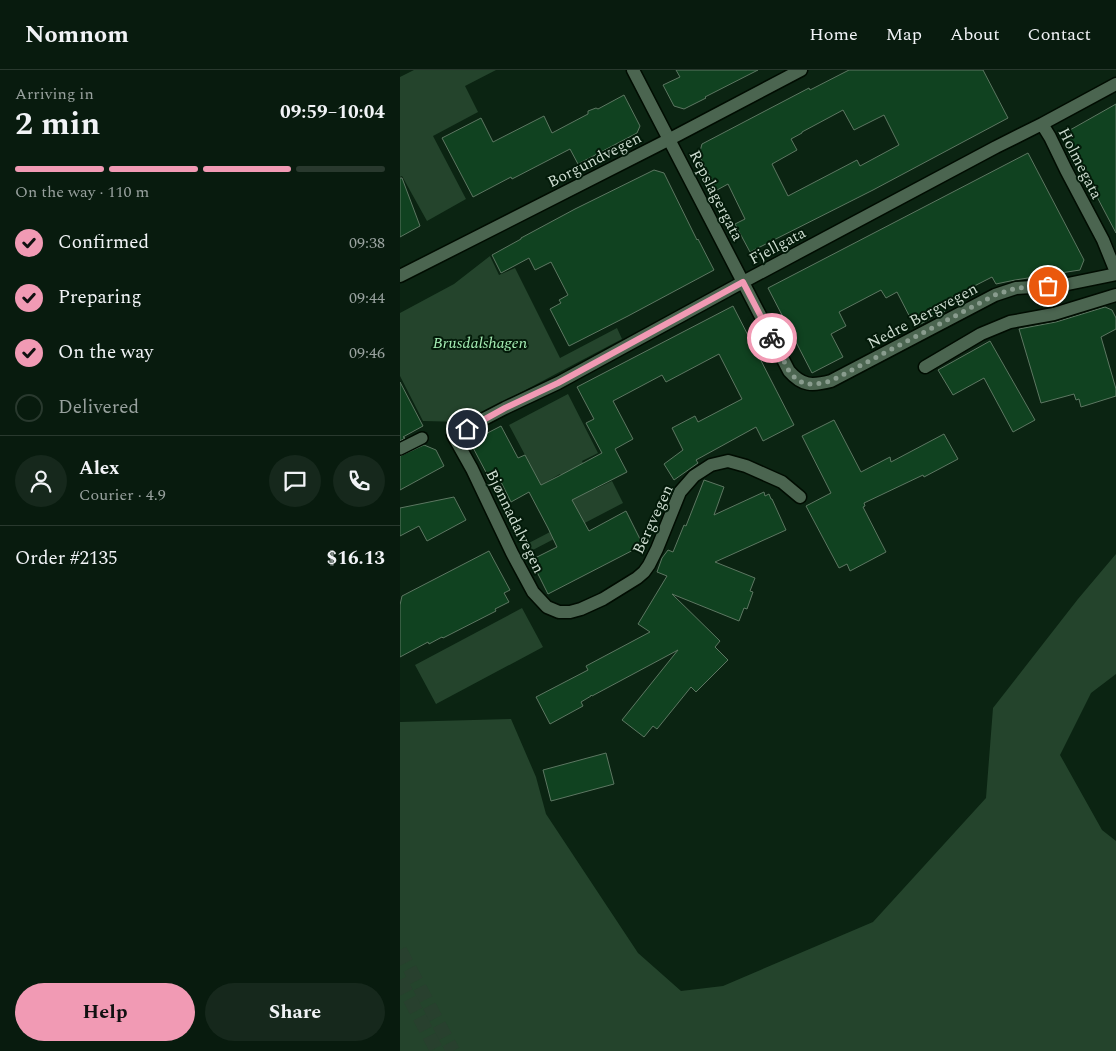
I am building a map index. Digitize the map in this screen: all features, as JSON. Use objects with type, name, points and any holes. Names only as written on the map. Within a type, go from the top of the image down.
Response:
[{"type":"street","name":"Repslagergata","points":[[633,70],[789,371],[796,379],[805,384]]},
{"type":"street","name":"Borgundvegen","points":[[400,276],[670,139],[801,70]]},
{"type":"street","name":"Fjellgata","points":[[453,435],[558,383],[743,282],[1116,84]]},
{"type":"street","name":"Holmegata","points":[[1042,124],[1104,240],[1116,273]]},
{"type":"street","name":"Nedre Bergvegen","points":[[805,384],[831,381],[995,295],[1016,288],[1063,285],[1116,273]]},
{"type":"street","points":[[926,367],[981,334],[1010,322],[1054,314],[1116,295]]},
{"type":"street","name":"Bjønnadalvegen","points":[[453,435],[533,592],[547,607],[559,612]]},
{"type":"street","name":"Bergvegen","points":[[559,612],[581,609],[603,599],[644,572],[657,549],[680,492],[694,476],[711,465],[728,461],[746,466],[782,482],[800,496]]},
{"type":"lane","points":[[400,448],[422,438]]},
{"type":"green space","points":[[414,70],[496,70],[465,86],[478,112],[433,136],[466,199],[427,221],[402,176],[400,177],[400,77]]},
{"type":"green space","name":"Brusdalshagen","points":[[490,256],[499,275],[515,268],[560,358],[617,328],[622,339],[465,422],[423,421],[400,376],[400,313],[454,284]]},
{"type":"green space","points":[[568,394],[598,453],[582,461],[595,489],[612,481],[623,503],[529,552],[525,545],[550,532],[542,516],[574,499],[560,474],[541,485],[509,425]]},
{"type":"green space","points":[[1116,554],[1116,674],[1091,693],[1060,755],[1102,830],[1116,841],[1116,1051],[400,1051],[400,722],[511,719],[536,777],[546,814],[638,953],[681,991],[723,986],[873,922],[986,798],[993,708],[1078,599]]},
{"type":"green space","points":[[522,608],[543,647],[436,704],[415,665]]},
{"type":"building","points":[[676,70],[758,70],[684,109],[674,106],[663,85],[680,77]]},
{"type":"building","points":[[849,70],[983,70],[1008,118],[873,190],[750,252],[735,224],[745,219],[728,184],[717,190],[699,155],[702,144],[809,88],[810,90]],"holes":[[[843,110],[854,130],[884,115],[899,145],[860,166],[857,160],[788,196],[772,164],[797,150],[791,139]]]},
{"type":"building","points":[[624,95],[640,126],[637,133],[578,164],[570,149],[473,197],[442,138],[481,118],[493,142],[544,116],[552,133],[588,114],[588,111],[598,109]]},
{"type":"building","points":[[1116,104],[1116,233],[1067,140],[1070,130]]},
{"type":"building","points":[[1028,153],[1084,260],[1080,270],[996,284],[992,277],[941,303],[945,311],[915,327],[897,292],[886,298],[881,290],[839,312],[846,326],[831,334],[843,357],[812,373],[768,288]]},
{"type":"building","points":[[654,170],[664,173],[714,270],[569,346],[550,309],[561,303],[559,300],[568,295],[551,262],[535,270],[529,258],[501,273],[492,255],[575,209]]},
{"type":"building","points":[[400,178],[402,178],[420,226],[400,237]]},
{"type":"building","points":[[733,306],[794,425],[763,441],[756,427],[696,460],[698,463],[674,480],[664,464],[683,450],[672,428],[695,416],[698,422],[742,399],[719,354],[666,382],[662,375],[613,401],[633,439],[615,449],[627,472],[572,500],[589,531],[626,511],[643,545],[548,594],[531,560],[557,547],[548,528],[529,492],[511,502],[496,472],[488,476],[470,442],[501,426],[518,458],[525,455],[541,485],[559,476],[602,453],[586,423],[594,419],[577,387]]},
{"type":"building","points":[[1105,307],[1112,310],[1116,318],[1116,329],[1101,337],[1116,389],[1116,396],[1081,407],[1079,399],[1076,400],[1074,394],[1041,403],[1019,329],[1056,322]]},
{"type":"building","points":[[990,341],[1035,420],[1013,432],[984,378],[953,395],[938,370]]},
{"type":"building","points":[[400,382],[423,426],[403,437],[405,438],[400,441]]},
{"type":"building","points":[[834,420],[861,472],[890,457],[891,462],[944,434],[958,459],[924,477],[923,475],[864,503],[865,506],[863,507],[886,552],[850,571],[847,564],[839,568],[806,506],[831,493],[802,436]]},
{"type":"building","points":[[424,445],[436,450],[444,466],[400,490],[400,456]]},
{"type":"building","points":[[704,480],[724,487],[714,515],[764,492],[765,496],[769,494],[772,499],[786,530],[715,562],[755,578],[750,591],[753,592],[747,609],[744,608],[739,621],[672,594],[720,641],[715,647],[728,660],[696,692],[691,687],[657,729],[653,726],[644,737],[622,720],[678,650],[591,695],[581,702],[583,706],[550,724],[536,697],[588,670],[586,666],[650,632],[638,624],[667,576],[657,572],[662,558],[668,550],[673,552],[684,525],[686,526]]},
{"type":"building","points":[[454,497],[466,520],[427,541],[419,526],[400,536],[400,508]]},
{"type":"building","points":[[489,551],[510,590],[504,593],[509,602],[495,609],[496,611],[443,638],[429,644],[428,642],[400,657],[400,605],[402,596]]},
{"type":"building","points":[[606,753],[614,784],[551,801],[543,770]]},
{"type":"tunnel","points":[[400,950],[453,1051]]},
{"type":"tunnel","points":[[400,980],[437,1051]]},
{"type":"way so far","points":[[772,338],[789,371],[796,379],[805,384],[816,384],[831,381],[995,295],[1016,288],[1048,286]]},
{"type":"route","points":[[467,429],[505,408],[558,383],[743,282],[772,338]]}]
